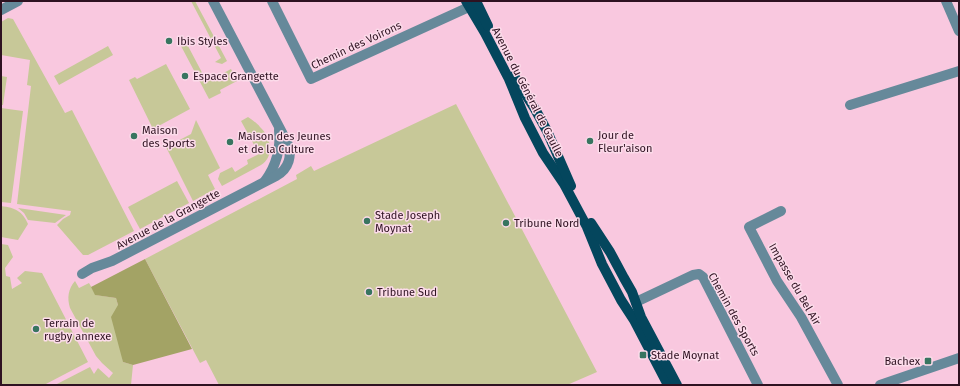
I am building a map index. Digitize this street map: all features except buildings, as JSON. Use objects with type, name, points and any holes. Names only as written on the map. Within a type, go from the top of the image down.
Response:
[{"type":"main road","name":"Avenue du Général de Gaulle","points":[[470,3],[479,10],[518,83],[542,121],[568,179],[595,230],[626,282],[636,302],[641,317],[677,385]]},
{"type":"main road","name":"Avenue du Général de Gaulle","points":[[470,3],[509,79],[538,144],[566,187],[587,227],[605,270],[632,316],[668,385]]},
{"type":"main road","points":[[530,127],[542,121]]},
{"type":"main road","points":[[538,144],[550,137]]},
{"type":"main road","points":[[605,270],[616,264]]},
{"type":"main road","points":[[615,288],[626,282]]},
{"type":"street","points":[[1,10],[18,1]]},
{"type":"street","points":[[213,1],[287,142],[290,151],[289,161],[284,170],[279,170],[274,165]]},
{"type":"street","name":"Chemin des Voirons","points":[[272,1],[311,79],[470,3]]},
{"type":"street","points":[[946,1],[959,31]]},
{"type":"street","points":[[850,105],[959,71]]},
{"type":"street","points":[[264,182],[274,165],[279,145],[279,128]]},
{"type":"street","name":"Avenue de la Grangette","points":[[82,274],[92,268],[112,261],[276,176],[284,170]]},
{"type":"street","name":"Impasse du Bel Air","points":[[781,211],[749,227],[777,281],[801,316],[838,385]]},
{"type":"street","name":"Chemin des Sports","points":[[636,302],[693,275],[699,274],[702,277],[758,385]]},
{"type":"street","points":[[880,385],[959,358]]},
{"type":"green space","points":[[191,1],[195,1],[227,61],[222,64],[215,62],[221,58]]},
{"type":"green space","points":[[8,18],[13,19],[65,113],[72,110],[134,231],[88,255],[83,255],[57,225],[70,215],[71,211],[17,204],[31,86],[27,85],[30,60],[1,55],[1,22]]},
{"type":"green space","points":[[193,39],[195,42],[188,46],[207,82],[231,69],[237,81],[220,90],[221,93],[209,99],[181,46]]},
{"type":"green space","points":[[108,46],[113,55],[59,85],[54,76]]},
{"type":"green space","points":[[166,64],[190,109],[153,129],[129,80],[135,77],[137,79]]},
{"type":"green space","points":[[1,76],[7,77],[3,105],[1,105]]},
{"type":"green space","name":"Stade Joseph Moynat","points":[[456,104],[597,372],[567,385],[219,385],[206,360],[200,363],[145,259],[297,179],[296,175],[311,166],[314,171]]},
{"type":"green space","points":[[1,108],[23,111],[11,203],[1,202]]},
{"type":"green space","points":[[248,117],[264,131],[269,141],[270,152],[268,157],[261,165],[222,186],[218,179],[220,173],[232,167],[235,172],[248,164],[247,160],[259,154],[241,121]]},
{"type":"green space","points":[[196,120],[220,168],[208,175],[215,189],[193,201],[166,147],[191,134]]},
{"type":"green space","points":[[177,181],[189,203],[140,229],[128,207]]},
{"type":"green space","points":[[1,206],[11,208],[21,213],[28,224],[18,240],[1,237]]},
{"type":"green space","points":[[18,208],[66,215],[55,223],[28,220],[24,213]]},
{"type":"green space","name":"Terrain de rugby annexe","points":[[1,244],[8,245],[13,257],[5,268],[6,276],[10,277],[12,289],[22,283],[17,278],[25,271],[42,273],[88,362],[44,385],[1,385]]},
{"type":"green space","points":[[75,281],[79,288],[89,283],[96,295],[116,298],[118,305],[123,362],[133,365],[131,385],[55,385],[90,367],[94,374],[98,368],[109,378],[113,373],[96,356],[70,308],[69,294]]},
{"type":"shaded area","points":[[145,259],[192,349],[133,365],[123,362],[111,317],[118,305],[116,298],[95,295],[91,287]]},
{"type":"place","name":"Ibis Styles","points":[[169,41]]},
{"type":"place","name":"Espace Grangette","points":[[185,76]]},
{"type":"place","name":"Maison des Sports","points":[[134,136]]},
{"type":"place","name":"Jour de Fleur'aison","points":[[590,141]]},
{"type":"place","name":"Maison des Jeunes et de la Culture","points":[[230,142]]},
{"type":"place","name":"Stade Joseph Moynat","points":[[367,221]]},
{"type":"place","name":"Tribune Nord","points":[[506,223]]},
{"type":"place","name":"Tribune Sud","points":[[369,292]]},
{"type":"place","name":"Terrain de rugby annexe","points":[[36,329]]},
{"type":"place","name":"Stade Moynat","points":[[643,355]]},
{"type":"place","name":"Bachex","points":[[928,361]]}]
